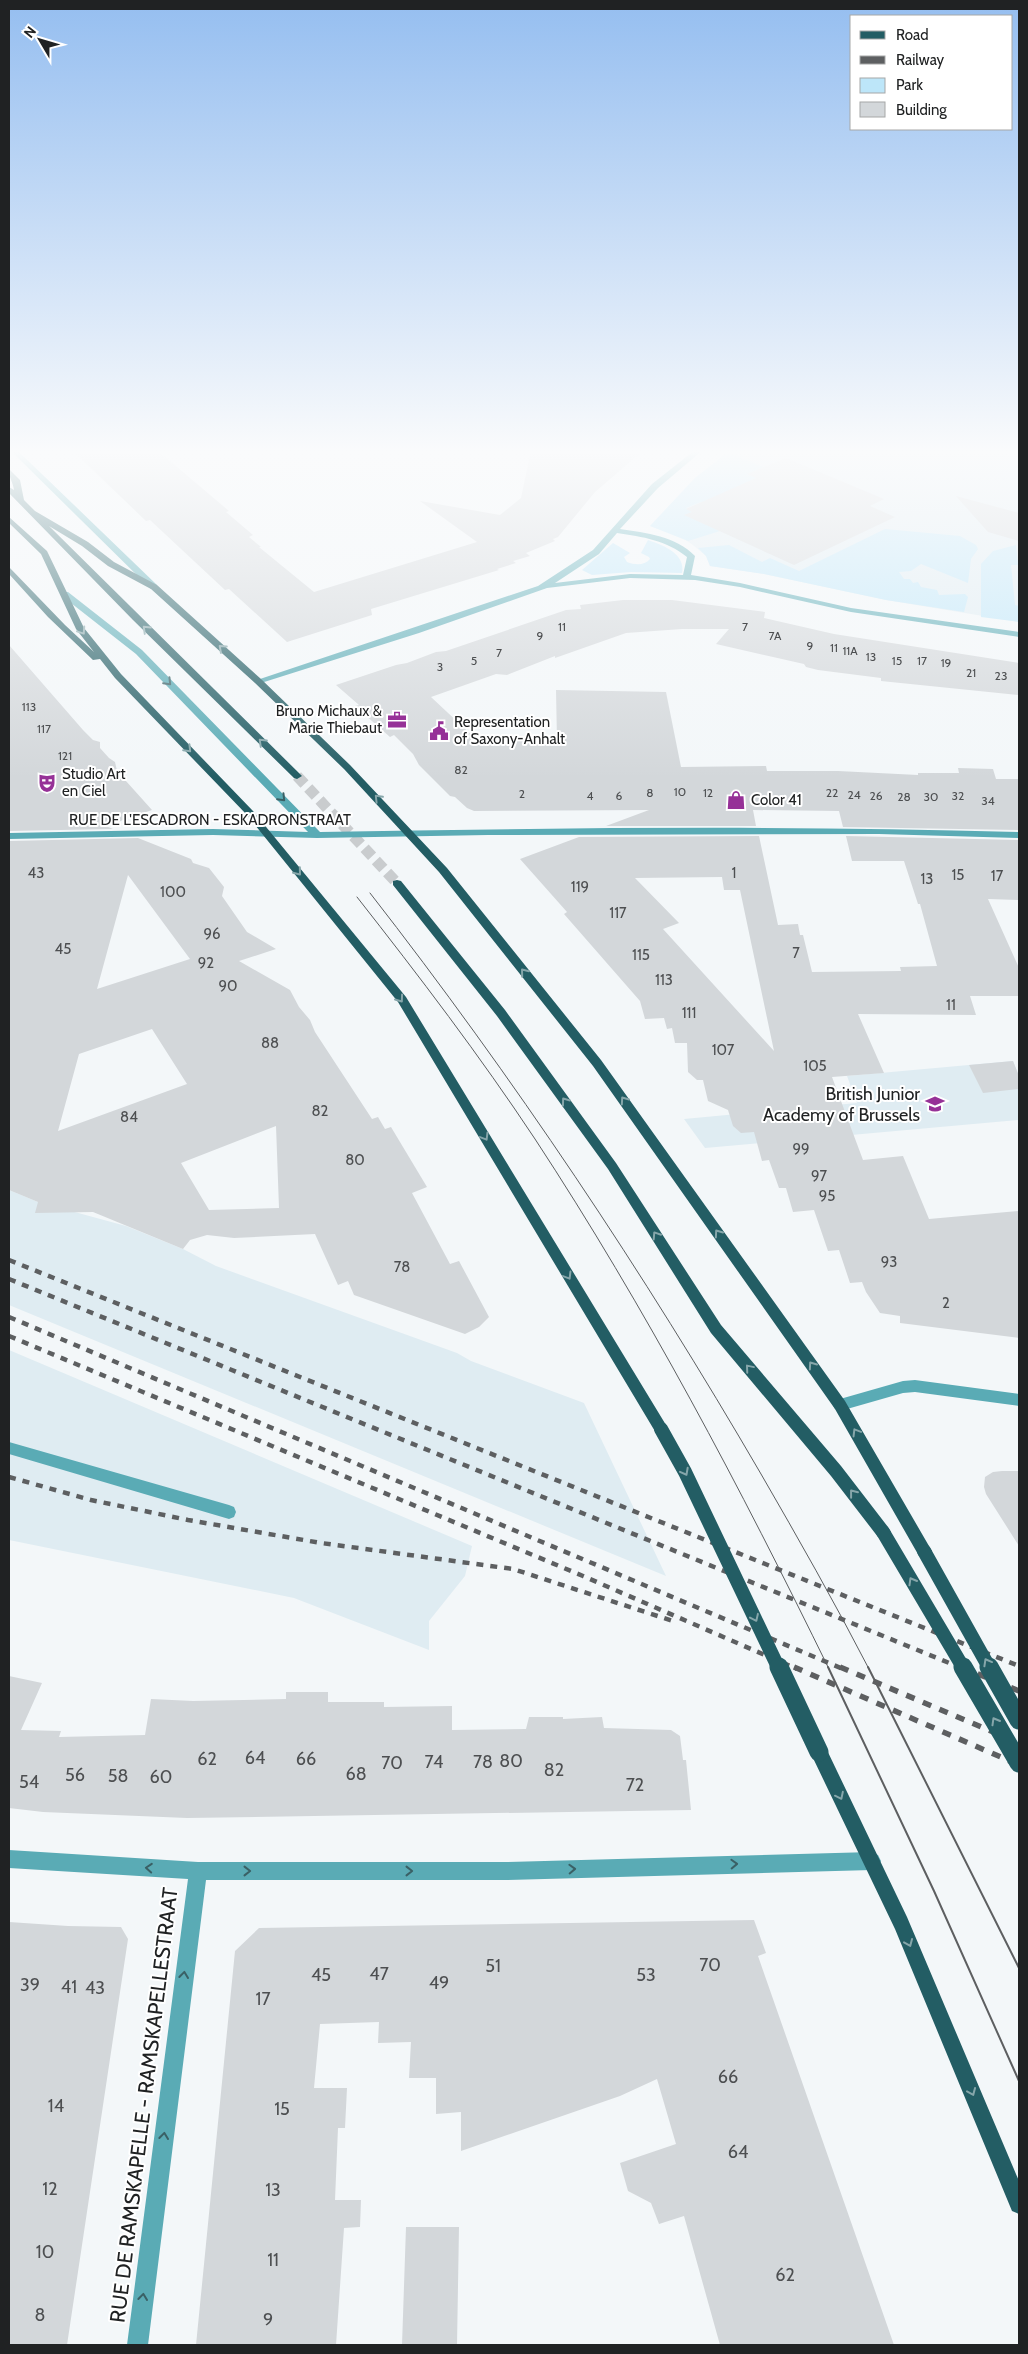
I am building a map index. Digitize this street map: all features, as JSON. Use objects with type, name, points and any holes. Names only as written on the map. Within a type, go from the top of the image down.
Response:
[{"type":"main road","points":[[48,560],[80,629],[118,676],[250,813],[402,1000],[661,1430],[685,1472],[901,1923],[1019,2204]]},
{"type":"main road","points":[[80,560],[297,776]]},
{"type":"main road","points":[[106,560],[154,587],[258,681],[347,767],[411,834],[442,870],[597,1063],[840,1405],[1019,1720]]},
{"type":"main road","points":[[9,569],[70,637],[118,676]]},
{"type":"main road","points":[[397,883],[501,1013],[612,1166],[716,1329],[836,1471],[883,1532],[1019,1763]]},
{"type":"street","points":[[126,560],[154,587]]},
{"type":"street","points":[[541,588],[585,560]]},
{"type":"street","points":[[687,578],[690,560]]},
{"type":"street","points":[[572,569],[570,573],[574,578],[588,580]]},
{"type":"street","points":[[258,681],[541,588],[588,580],[630,576],[687,578],[740,585],[851,610],[1019,635]]},
{"type":"street","points":[[65,594],[139,652],[317,835]]},
{"type":"street","name":"RUE DE L'ESCADRON - ESKADRONSTRAAT","points":[[9,836],[213,832],[317,835],[879,831],[1019,835]]},
{"type":"street","points":[[840,1405],[903,1387],[915,1386],[1019,1400]]},
{"type":"street","points":[[9,1448],[229,1512]]},
{"type":"street","points":[[9,1859],[198,1872],[507,1872],[872,1861]]},
{"type":"street","name":"RUE DE RAMSKAPELLE - RAMSKAPELLESTRAAT","points":[[136,2345],[198,1872]]},
{"type":"shaded area","points":[[708,560],[1019,560],[1019,622],[886,600],[764,574],[710,566]]},
{"type":"shaded area","name":"British Junior Academy of Brussels","points":[[1013,1061],[1019,1076],[1019,1120],[705,1148],[684,1119],[857,1103],[847,1076]]},
{"type":"shaded area","points":[[9,1190],[38,1202],[126,1226],[183,1249],[216,1266],[457,1353],[471,1361],[584,1403],[666,1576],[9,1305]]},
{"type":"shaded area","points":[[9,1350],[472,1546],[465,1576],[429,1621],[429,1650],[294,1598],[9,1540]]},
{"type":"green space","points":[[594,560],[626,560],[627,562],[636,564],[645,563],[649,560],[679,560],[682,573],[631,572],[592,575],[582,570]]},
{"type":"green space","points":[[708,560],[758,560],[762,562],[774,560],[799,571],[822,560],[971,560],[968,583],[921,564],[911,571],[899,572],[904,579],[910,579],[913,583],[918,582],[921,587],[937,590],[939,595],[965,594],[968,597],[964,612],[886,600],[764,574],[710,566]]},
{"type":"green space","points":[[985,560],[1017,560],[1018,565],[1011,565],[1015,605],[1019,606],[1019,622],[981,617],[981,564]]},
{"type":"building","points":[[193,560],[275,560],[314,592],[419,560],[517,560],[513,561],[516,563],[497,569],[499,570],[371,609],[372,615],[287,642],[229,589],[225,590]]},
{"type":"building","points":[[783,560],[805,560],[794,565]]},
{"type":"building","points":[[623,600],[672,600],[765,612],[764,618],[834,634],[1019,663],[1019,695],[881,681],[881,678],[818,670],[806,667],[804,664],[716,644],[729,629],[682,629],[626,633],[555,658],[555,656],[507,675],[496,674],[431,697],[478,741],[557,741],[556,690],[666,692],[681,767],[766,766],[767,771],[838,771],[918,775],[918,773],[959,773],[958,768],[993,769],[996,779],[1019,779],[1019,830],[843,827],[839,811],[753,810],[756,826],[606,826],[649,810],[474,811],[467,808],[455,797],[450,796],[419,765],[413,754],[394,735],[390,737],[355,706],[359,705],[336,685],[436,652],[446,651],[566,610],[581,609],[580,605]]},
{"type":"building","points":[[9,645],[83,730],[93,740],[100,742],[100,748],[115,762],[117,771],[152,810],[106,826],[113,829],[9,831]]},
{"type":"building","points":[[759,836],[778,925],[798,924],[800,935],[803,935],[812,972],[901,971],[900,967],[937,966],[920,904],[918,904],[904,861],[852,861],[846,836],[1019,840],[1019,900],[988,899],[1019,968],[1019,996],[970,996],[976,1015],[858,1014],[884,1073],[832,1077],[863,1160],[903,1156],[929,1219],[1019,1211],[1019,1338],[900,1323],[900,1316],[880,1313],[866,1292],[862,1282],[850,1283],[839,1250],[828,1251],[814,1210],[793,1212],[786,1188],[779,1188],[769,1160],[762,1161],[754,1132],[741,1133],[733,1126],[728,1110],[708,1101],[703,1080],[697,1080],[688,1072],[687,1043],[675,1043],[672,1028],[667,1029],[664,1018],[645,1019],[640,1001],[564,914],[567,912],[520,859],[579,837]],"holes":[[[722,877],[724,890],[740,890],[774,1051],[663,929],[679,923],[635,878]]]},
{"type":"building","points":[[138,838],[191,859],[193,863],[209,868],[224,887],[222,896],[247,932],[276,949],[239,961],[290,990],[299,1007],[310,1020],[315,1032],[372,1119],[378,1117],[385,1129],[391,1127],[427,1187],[412,1193],[450,1264],[459,1261],[489,1317],[479,1327],[465,1334],[354,1295],[348,1281],[338,1285],[315,1234],[234,1238],[207,1235],[190,1240],[183,1249],[93,1212],[35,1213],[38,1202],[9,1190],[9,841]],"holes":[[[128,875],[190,959],[97,989]],[[152,1029],[187,1084],[58,1131],[79,1054]],[[276,1126],[279,1208],[209,1210],[181,1163]]]},
{"type":"building","points":[[1013,1061],[1019,1076],[1019,1089],[983,1093],[969,1065]]},
{"type":"building","points":[[1019,1471],[1019,1546],[986,1494],[984,1487],[985,1477],[993,1472]]},
{"type":"building","points":[[9,1676],[42,1683],[21,1730],[61,1731],[59,1737],[145,1735],[151,1699],[193,1701],[286,1699],[286,1692],[328,1692],[328,1702],[384,1702],[384,1707],[452,1706],[452,1730],[526,1729],[529,1717],[563,1717],[563,1719],[602,1717],[604,1728],[671,1730],[680,1736],[683,1760],[686,1760],[691,1810],[187,1818],[43,1812],[9,1808]]},
{"type":"building","points":[[754,1920],[766,1953],[758,1956],[894,2345],[720,2345],[684,2216],[659,2224],[651,2203],[628,2191],[620,2163],[676,2144],[657,2079],[620,2096],[461,2151],[461,2112],[436,2114],[436,2078],[409,2078],[411,2042],[378,2043],[379,2022],[320,2024],[314,2088],[347,2088],[345,2128],[338,2128],[335,2200],[361,2200],[360,2227],[344,2228],[336,2345],[196,2345],[235,1951],[259,1928]]},
{"type":"building","points":[[9,1922],[121,1927],[128,1939],[67,2345],[9,2345]]},
{"type":"building","points":[[406,2227],[459,2227],[457,2345],[402,2345]]},
{"type":"tunnel","points":[[297,776],[397,883]]},
{"type":"tram line","points":[[370,893],[475,1033],[526,1105],[623,1250],[716,1398],[761,1474],[869,1669]]},
{"type":"tram line","points":[[357,897],[493,1077],[576,1203],[690,1399],[761,1533],[828,1667]]},
{"type":"tram line","points":[[828,1667],[934,1891],[1019,2081]]},
{"type":"tram line","points":[[868,1667],[1019,1968]]},
{"type":"railway","points":[[9,1260],[1019,1666]]},
{"type":"railway","points":[[9,1279],[964,1669]]},
{"type":"railway","points":[[9,1317],[843,1669]]},
{"type":"railway","points":[[9,1336],[583,1576],[797,1669]]},
{"type":"railway","points":[[9,1477],[91,1500],[188,1520],[321,1543],[513,1569],[673,1621]]},
{"type":"railway","points":[[794,1667],[1019,1765]]},
{"type":"railway","points":[[840,1667],[1019,1743]]},
{"type":"railway","points":[[961,1667],[1019,1691]]},
{"type":"place","name":"Bruno Michaux & Marie Thiebaut","points":[[397,720]]},
{"type":"place","name":"Representation of Saxony-Anhalt","points":[[439,731]]},
{"type":"place","name":"Studio Art en Ciel","points":[[47,783]]},
{"type":"place","name":"Color 41","points":[[736,800]]},
{"type":"place","name":"British Junior Academy of Brussels","points":[[935,1104]]}]
